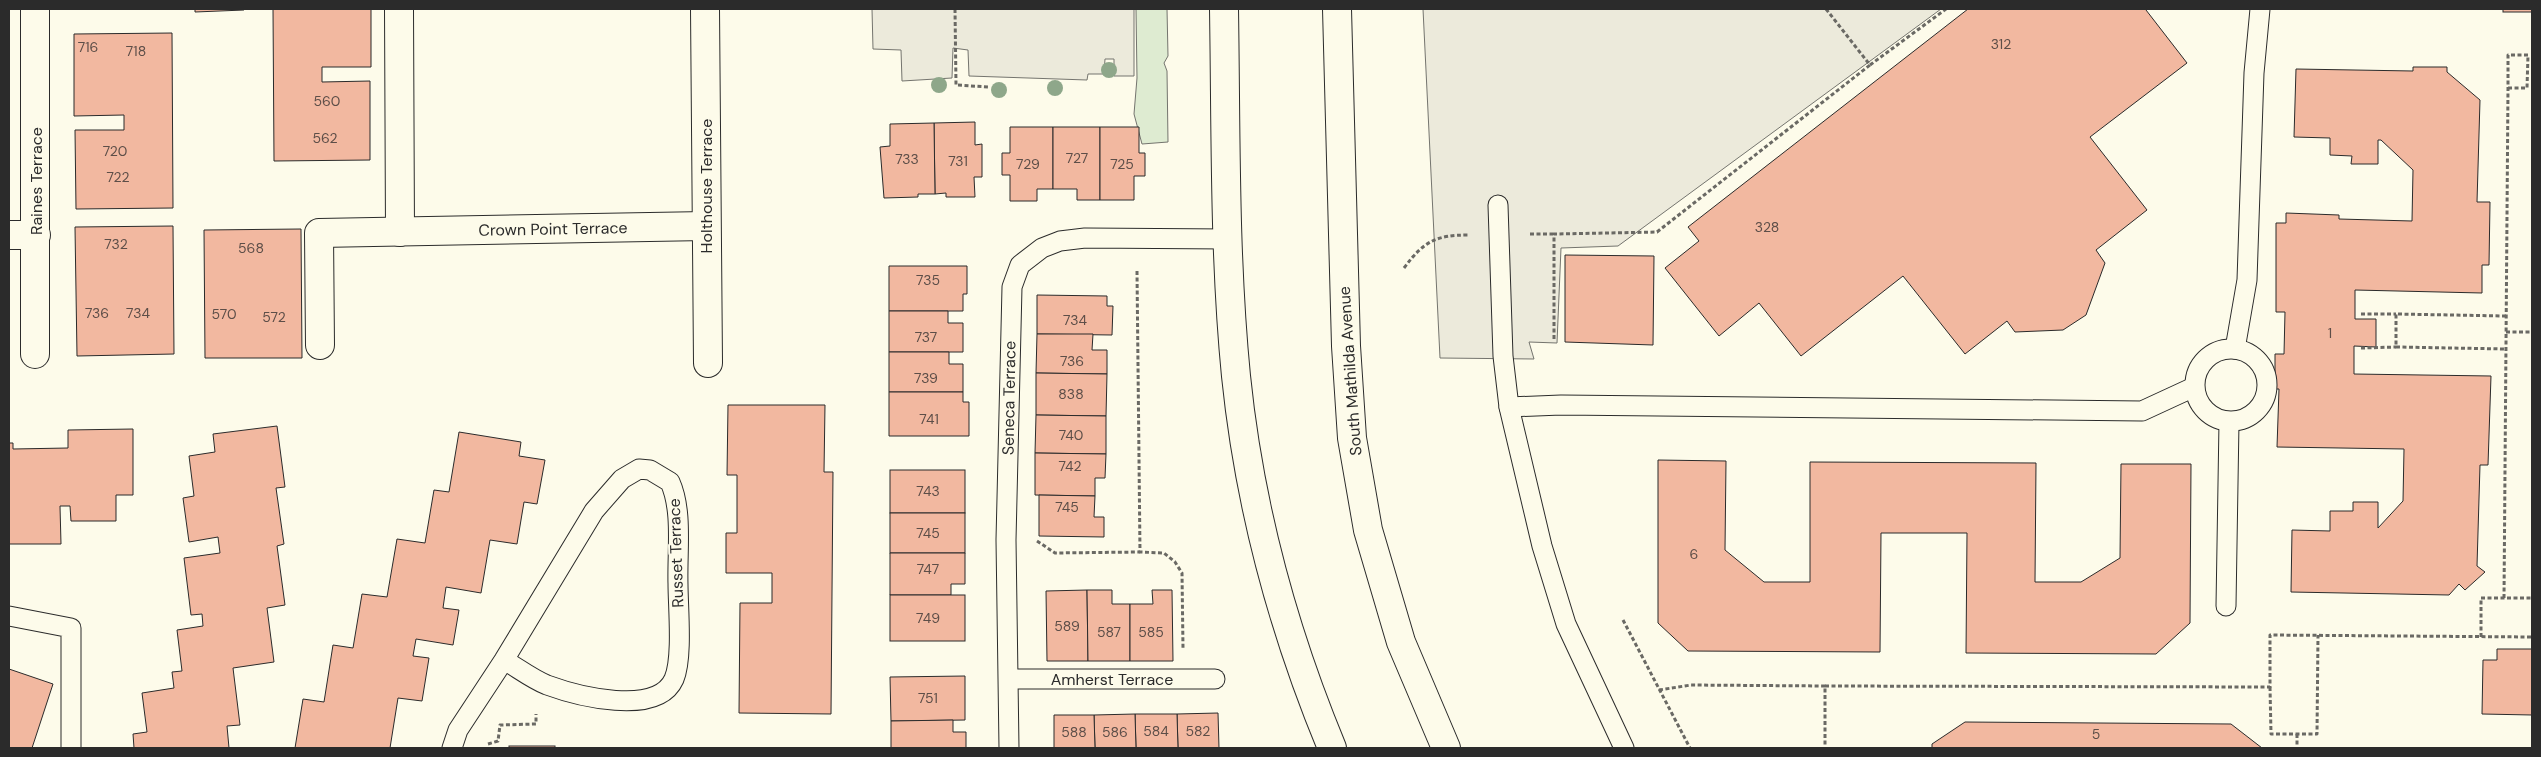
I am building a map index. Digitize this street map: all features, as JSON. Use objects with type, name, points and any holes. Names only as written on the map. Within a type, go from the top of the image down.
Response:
[{"type":"main road","name":"Raines Terrace","points":[[34,9],[35,354]]},
{"type":"main road","points":[[399,9],[400,232]]},
{"type":"main road","name":"Holthouse Terrace","points":[[705,9],[708,363]]},
{"type":"main road","points":[[1224,9],[1228,239],[1236,377],[1254,492],[1274,578],[1298,658],[1332,748]]},
{"type":"main road","name":"South Mathilda Avenue","points":[[1337,9],[1346,346],[1352,438],[1368,530],[1401,642],[1446,748]]},
{"type":"main road","name":"Crown Point Terrace","points":[[320,345],[319,232],[706,226]]},
{"type":"main road","points":[[9,235],[36,235]]},
{"type":"lane","points":[[2234,349],[2247,280],[2254,73],[2260,9]]},
{"type":"lane","points":[[1498,205],[1503,356],[1509,407],[1542,546],[1566,624],[1624,748]]},
{"type":"lane","name":"Seneca Terrace","points":[[1009,748],[1006,540],[1012,287],[1016,269],[1042,248],[1076,239],[1228,239]]},
{"type":"lane","points":[[2234,349],[2247,352],[2257,359],[2265,370],[2268,382],[2267,395],[2257,410],[2241,420],[2228,422],[2209,415],[2197,398],[2194,387],[2196,375],[2201,364],[2210,355],[2222,350],[2234,349]]},
{"type":"lane","points":[[1509,407],[1561,405],[2142,412],[2194,387]]},
{"type":"lane","points":[[2226,606],[2228,422]]},
{"type":"lane","name":"Russet Terrace","points":[[452,748],[458,730],[504,660],[594,511],[614,487],[626,476],[639,469],[650,470],[663,476],[670,482],[676,503],[678,632],[677,669],[668,689],[651,698],[618,700],[582,695],[536,679],[504,660]]},
{"type":"lane","points":[[9,616],[71,628],[71,748]]},
{"type":"lane","name":"Amherst Terrace","points":[[1009,679],[1215,679]]},
{"type":"path","points":[[955,9],[956,84],[988,87]]},
{"type":"path","points":[[1826,9],[1870,65]]},
{"type":"path","points":[[1554,339],[1554,234],[1657,232],[1870,65],[1946,9]]},
{"type":"path","points":[[2504,598],[2508,55],[2528,55],[2527,88],[2508,88]]},
{"type":"path","points":[[1137,265],[1140,552]]},
{"type":"path","points":[[2362,314],[2506,316]]},
{"type":"path","points":[[2396,314],[2396,348]]},
{"type":"path","points":[[2506,332],[2532,332]]},
{"type":"path","points":[[2361,348],[2506,349]]},
{"type":"path","points":[[1006,540],[1040,541],[1055,553],[1164,553],[1175,562],[1182,573],[1183,679]]},
{"type":"path","points":[[2481,637],[2481,598],[2532,598]]},
{"type":"path","points":[[1623,620],[1690,748]]},
{"type":"path","points":[[2318,635],[2317,734],[2271,734],[2270,635],[2318,635],[2481,637],[2532,637]]},
{"type":"path","points":[[484,745],[498,740],[500,725],[536,724],[536,679]]},
{"type":"path","points":[[1659,690],[1691,686],[2270,687]]},
{"type":"path","points":[[1825,686],[1825,748]]},
{"type":"path","points":[[2297,734],[2297,748]]},
{"type":"green space","points":[[1136,9],[1167,9],[1168,56],[1164,63],[1167,71],[1168,142],[1142,144],[1134,114],[1137,78]]},
{"type":"shaded area","points":[[872,9],[1134,9],[1134,76],[1114,76],[1114,59],[1105,59],[1104,74],[1088,74],[1087,80],[969,76],[968,50],[953,48],[952,78],[902,81],[901,50],[873,49]]},
{"type":"shaded area","points":[[1423,9],[1941,9],[1618,246],[1561,248],[1557,343],[1529,342],[1534,359],[1440,358]]},
{"type":"building","points":[[195,9],[244,9],[244,10],[195,12]]},
{"type":"building","points":[[273,9],[371,9],[371,67],[322,67],[322,82],[370,81],[370,160],[274,161]]},
{"type":"building","points":[[1968,9],[2147,9],[2187,63],[2090,137],[2147,210],[2096,250],[2105,263],[2086,315],[2063,330],[2015,332],[2007,321],[1965,354],[1903,276],[1801,356],[1759,303],[1719,336],[1665,268],[1699,241],[1688,227]]},
{"type":"building","points":[[2503,9],[2532,9],[2532,12],[2503,12]]},
{"type":"building","points":[[172,33],[173,208],[76,209],[75,130],[124,130],[124,115],[74,116],[74,34]]},
{"type":"building","points":[[2413,67],[2447,67],[2447,72],[2480,100],[2477,202],[2490,202],[2489,265],[2482,265],[2482,293],[2355,290],[2355,319],[2376,319],[2376,347],[2354,346],[2354,374],[2491,376],[2488,465],[2480,465],[2477,566],[2485,572],[2465,590],[2459,584],[2449,595],[2291,592],[2292,530],[2330,531],[2330,511],[2353,511],[2353,502],[2378,502],[2378,528],[2403,501],[2404,449],[2277,447],[2279,389],[2275,389],[2275,354],[2284,354],[2285,312],[2276,312],[2276,223],[2286,223],[2286,213],[2339,215],[2339,219],[2412,221],[2413,170],[2381,140],[2378,140],[2378,164],[2351,164],[2352,156],[2330,155],[2330,138],[2294,137],[2296,69],[2413,71]]},
{"type":"building","points":[[975,122],[975,145],[982,144],[982,177],[974,177],[975,197],[946,197],[946,193],[935,194],[934,123]]},
{"type":"building","points":[[934,123],[935,194],[918,194],[918,197],[884,198],[880,147],[890,146],[890,124]]},
{"type":"building","points":[[1010,127],[1053,127],[1053,189],[1037,189],[1037,201],[1010,201],[1010,175],[1002,175],[1002,153],[1010,153]]},
{"type":"building","points":[[1053,127],[1100,127],[1100,200],[1077,200],[1077,189],[1053,189]]},
{"type":"building","points":[[1100,127],[1139,127],[1139,153],[1145,153],[1145,176],[1134,176],[1134,200],[1100,200]]},
{"type":"building","points":[[173,226],[174,354],[77,356],[75,227]]},
{"type":"building","points":[[301,229],[302,358],[205,358],[204,230]]},
{"type":"building","points":[[1565,255],[1654,256],[1653,345],[1565,342]]},
{"type":"building","points":[[889,266],[967,266],[967,294],[963,294],[963,311],[889,311]]},
{"type":"building","points":[[1037,295],[1107,296],[1107,306],[1113,306],[1112,335],[1037,334]]},
{"type":"building","points":[[889,311],[948,311],[948,323],[963,323],[963,352],[889,352]]},
{"type":"building","points":[[1037,334],[1093,334],[1092,350],[1107,350],[1107,374],[1036,373]]},
{"type":"building","points":[[889,352],[949,352],[949,364],[963,364],[963,392],[889,392]]},
{"type":"building","points":[[1036,373],[1107,374],[1106,416],[1036,415]]},
{"type":"building","points":[[889,392],[963,392],[963,402],[969,402],[969,436],[889,436]]},
{"type":"building","points":[[728,405],[825,405],[824,472],[833,472],[831,714],[739,713],[740,603],[772,603],[772,573],[726,573],[726,533],[737,533],[737,475],[727,475]]},
{"type":"building","points":[[1036,415],[1106,416],[1106,454],[1035,453]]},
{"type":"building","points":[[277,426],[285,487],[276,488],[284,544],[277,546],[285,605],[267,608],[274,662],[233,668],[240,725],[227,726],[229,748],[134,748],[133,734],[147,732],[142,693],[174,688],[172,672],[182,671],[177,630],[203,626],[202,614],[191,615],[184,558],[220,553],[218,537],[189,542],[183,498],[194,496],[189,456],[215,452],[213,434]]},
{"type":"building","points":[[133,429],[133,495],[116,495],[116,521],[71,521],[70,506],[60,506],[61,544],[9,544],[9,443],[13,443],[13,449],[68,448],[68,430]]},
{"type":"building","points":[[459,432],[521,442],[519,456],[545,460],[537,504],[524,502],[517,544],[490,540],[481,593],[446,587],[443,608],[459,610],[453,645],[416,639],[413,656],[429,658],[422,701],[398,698],[390,748],[295,748],[303,699],[324,702],[333,645],[353,648],[362,594],[387,597],[397,539],[425,543],[434,490],[449,492]]},
{"type":"building","points":[[1035,453],[1106,454],[1105,478],[1095,478],[1095,496],[1035,495]]},
{"type":"building","points":[[1658,460],[1726,461],[1725,550],[1764,582],[1810,582],[1810,462],[2036,463],[2035,582],[2081,582],[2120,558],[2121,464],[2191,464],[2190,623],[2156,654],[1966,653],[1967,533],[1881,533],[1880,652],[1688,651],[1658,623]]},
{"type":"building","points":[[890,470],[965,470],[965,513],[890,513]]},
{"type":"building","points":[[1039,495],[1095,496],[1094,517],[1104,517],[1104,537],[1039,536]]},
{"type":"building","points":[[890,513],[965,513],[965,553],[890,553]]},
{"type":"building","points":[[890,553],[965,553],[965,584],[951,584],[951,595],[890,595]]},
{"type":"building","points":[[1087,590],[1088,661],[1047,661],[1046,591]]},
{"type":"building","points":[[1087,590],[1112,590],[1112,604],[1130,604],[1130,661],[1088,661]]},
{"type":"building","points":[[1152,590],[1172,590],[1173,661],[1130,661],[1130,604],[1153,604]]},
{"type":"building","points":[[890,595],[965,595],[965,641],[890,641]]},
{"type":"building","points":[[2497,649],[2532,649],[2532,715],[2482,714],[2483,660],[2497,660]]},
{"type":"building","points":[[9,669],[53,684],[32,748],[9,748]]},
{"type":"building","points":[[965,676],[965,720],[891,721],[890,677]]},
{"type":"building","points":[[1218,713],[1219,748],[1178,748],[1177,714]]},
{"type":"building","points":[[1135,714],[1177,714],[1178,748],[1136,748]]},
{"type":"building","points":[[1135,714],[1136,748],[1095,748],[1094,715]]},
{"type":"building","points":[[1054,715],[1094,715],[1095,748],[1054,748]]},
{"type":"building","points":[[953,720],[953,732],[966,732],[966,748],[891,748],[891,721]]},
{"type":"building","points":[[1965,722],[2231,724],[2262,748],[1932,748],[1932,744]]},
{"type":"building","points":[[509,746],[555,746],[555,748],[509,748]]}]
